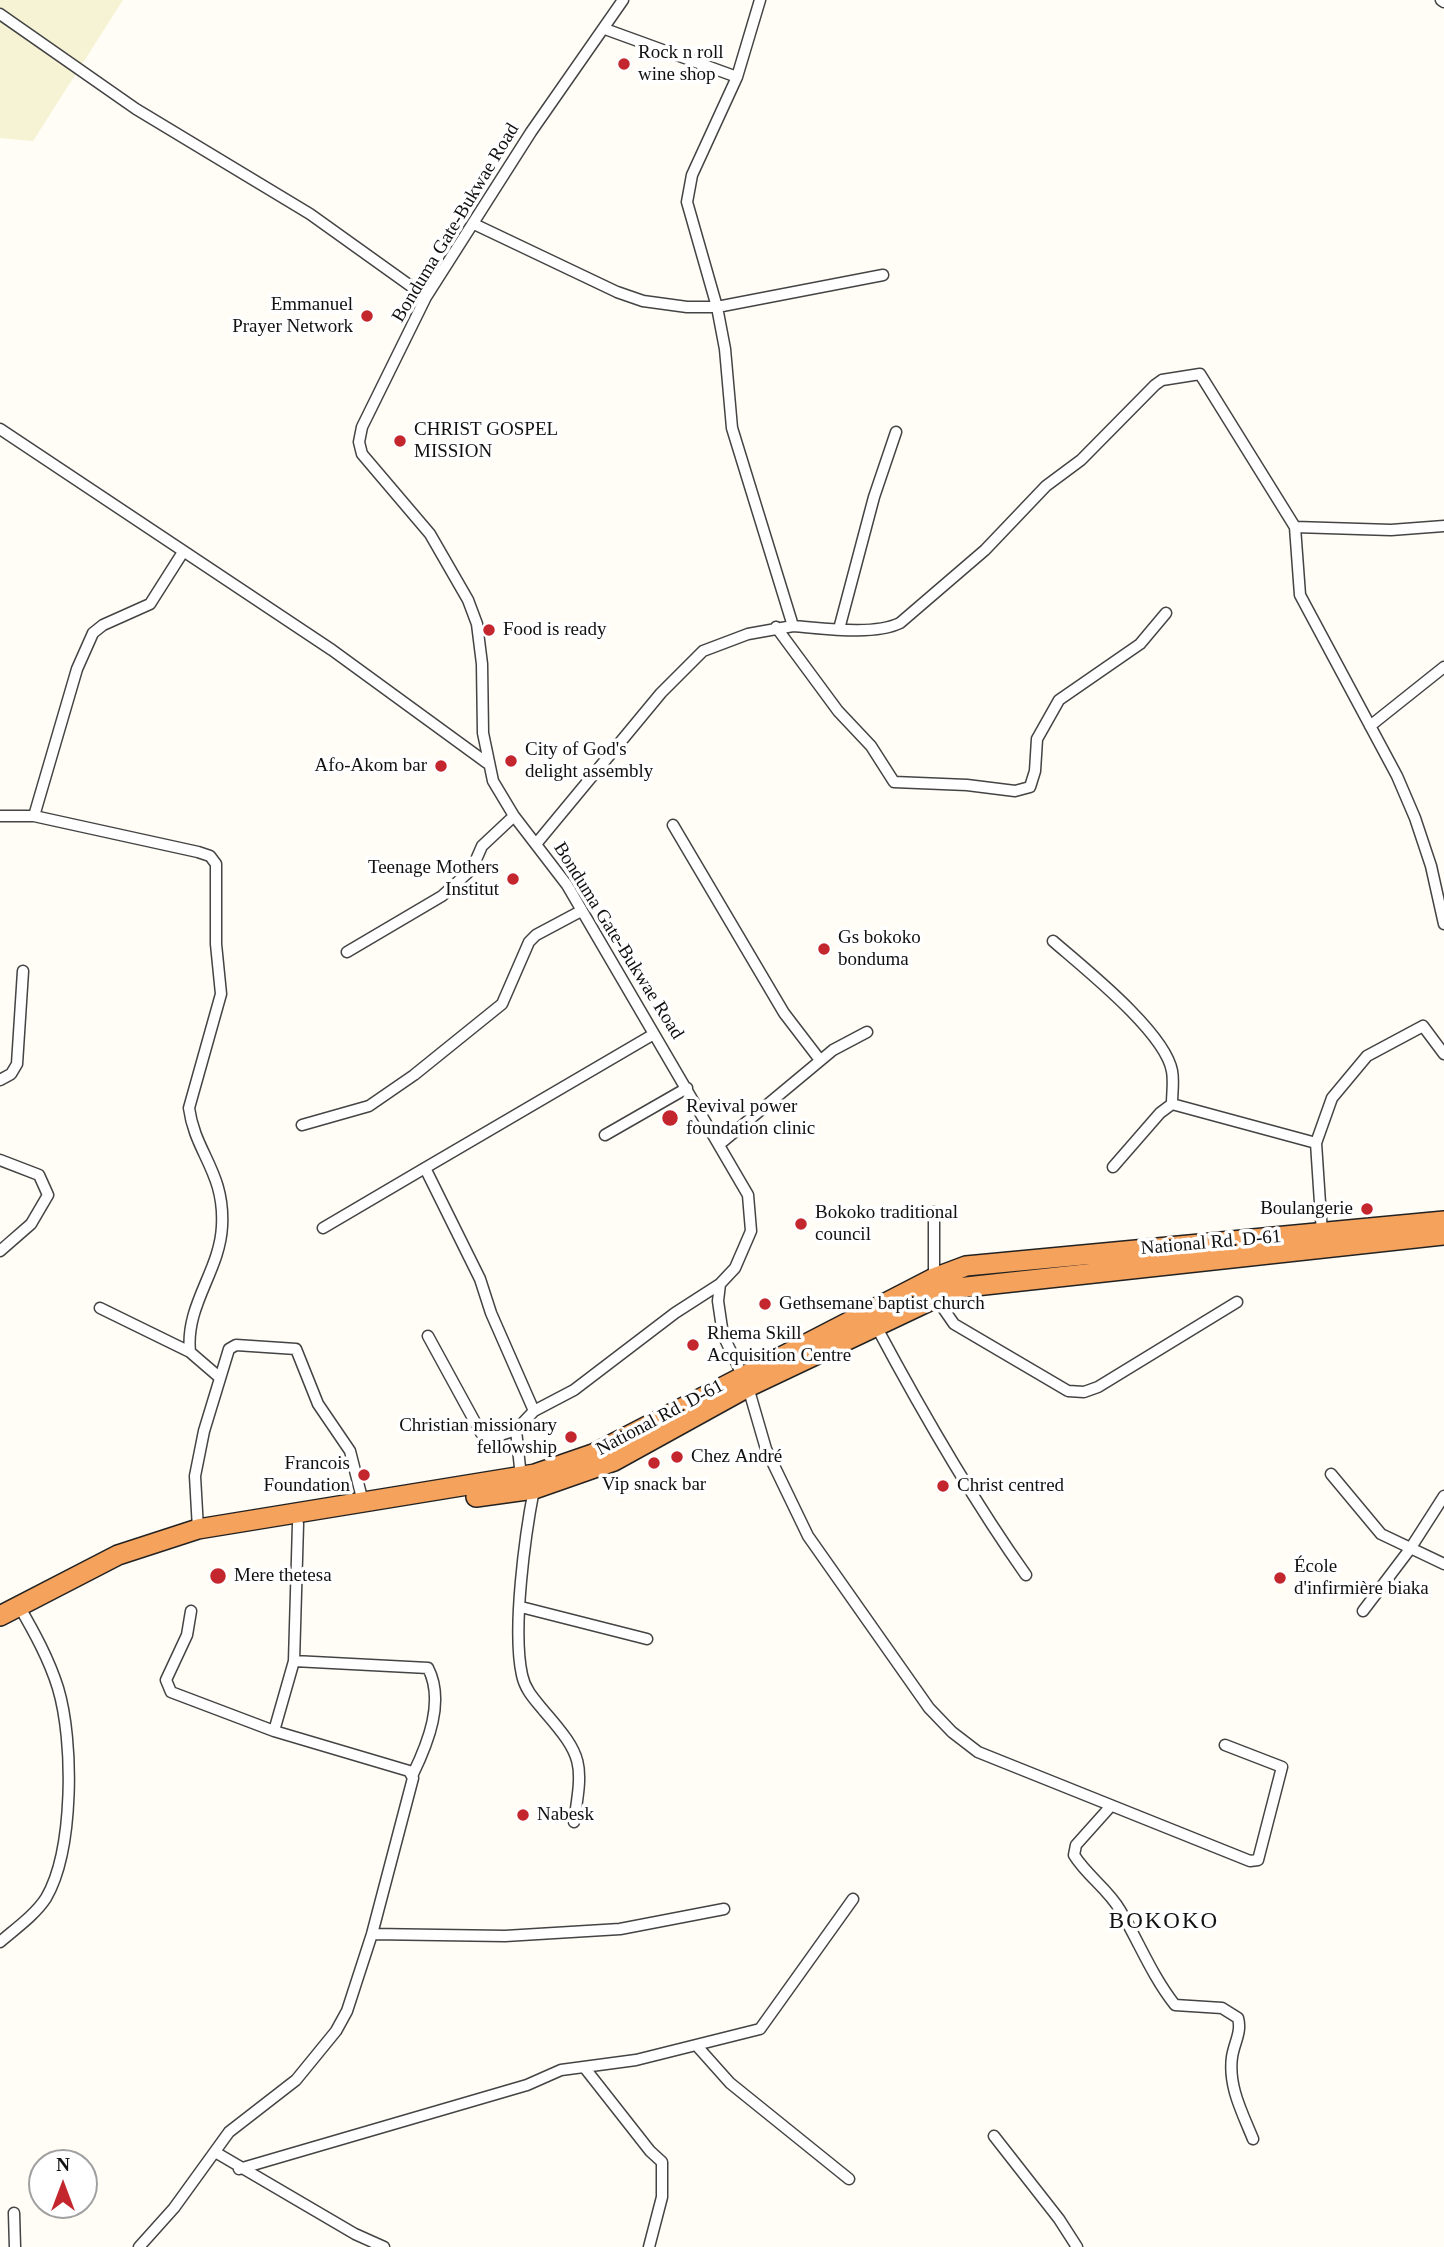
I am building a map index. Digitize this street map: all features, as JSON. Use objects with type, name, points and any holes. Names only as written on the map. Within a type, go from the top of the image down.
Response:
[{"type":"highway","name":"National Rd. D-61","points":[[8,1614],[124,1565],[201,1541],[527,1483],[614,1461],[745,1381],[934,1279],[966,1266],[1444,1221]]},
{"type":"highway","name":"National Rd. D-61","points":[[745,1381],[934,1299],[975,1284],[1444,1235]]},
{"type":"highway","name":"National Rd. D-61","points":[[8,1614],[118,1555],[198,1529],[363,1502],[527,1483]]},
{"type":"street","name":"Bonduma Gate-Bukwae Road","points":[[516,1430],[534,1411],[574,1390],[675,1313],[720,1284],[735,1268],[745,1250],[751,1231],[752,1215],[748,1195],[720,1144],[567,885],[514,816],[493,782],[487,763],[482,664],[477,624],[468,600],[430,534],[362,454],[359,442],[362,427],[426,298],[531,132],[623,0]]},
{"type":"street","points":[[760,0],[737,77],[692,176],[687,202],[717,307],[725,349],[732,428],[793,626]]},
{"type":"street","points":[[0,14],[136,108],[310,214],[426,298]]},
{"type":"street","points":[[605,29],[737,77]]},
{"type":"street","points":[[474,224],[617,292],[665,304],[717,307],[883,275]]},
{"type":"street","points":[[536,844],[661,693],[703,651],[776,627],[839,629],[891,627],[900,623],[985,550],[1046,486],[1081,460],[1162,380],[1199,374],[1295,527],[1300,595],[1370,726],[1415,818],[1431,866],[1444,923]]},
{"type":"street","points":[[0,429],[332,650],[487,763]]},
{"type":"street","points":[[839,629],[874,497],[897,432]]},
{"type":"street","points":[[1295,527],[1391,530],[1444,526]]},
{"type":"street","points":[[34,816],[77,669],[93,633],[103,625],[150,604],[183,552]]},
{"type":"street","points":[[776,627],[838,711],[871,746],[894,782],[967,785],[1015,791],[1030,787],[1035,771],[1037,739],[1044,722],[1059,700],[1140,644],[1166,613]]},
{"type":"street","points":[[1370,726],[1444,667]]},
{"type":"street","points":[[0,816],[34,816],[198,852],[210,856],[216,864],[216,944],[221,993],[207,1053],[192,1089],[189,1108],[190,1122],[216,1174],[223,1201],[222,1231],[213,1265],[193,1310],[188,1336],[190,1352]]},
{"type":"street","points":[[347,952],[442,895],[472,869],[482,846],[514,816]]},
{"type":"street","points":[[673,825],[784,1013],[820,1060]]},
{"type":"street","points":[[302,1125],[369,1106],[414,1075],[502,1004],[529,942],[536,935],[581,911]]},
{"type":"street","points":[[1053,940],[1129,1009],[1156,1041],[1172,1070],[1172,1104]]},
{"type":"street","points":[[0,1080],[10,1074],[18,1064],[23,971]]},
{"type":"street","points":[[1322,1233],[1316,1143],[1332,1098],[1347,1075],[1367,1056],[1423,1026],[1444,1054]]},
{"type":"street","points":[[720,1144],[820,1060],[867,1032]]},
{"type":"street","points":[[323,1228],[654,1034]]},
{"type":"street","points":[[605,1135],[687,1088]]},
{"type":"street","points":[[1172,1104],[1316,1143]]},
{"type":"street","points":[[1113,1167],[1160,1113],[1172,1104]]},
{"type":"street","points":[[0,1160],[39,1175],[48,1195],[31,1224],[0,1251]]},
{"type":"street","points":[[425,1168],[475,1268],[491,1313],[534,1411]]},
{"type":"street","points":[[934,1212],[934,1299],[954,1324],[1068,1391],[1084,1392],[1134,1368],[1237,1302]]},
{"type":"street","points":[[720,1284],[718,1301],[723,1335],[745,1381],[766,1450],[808,1536],[929,1708],[951,1732],[978,1752],[1110,1807],[1250,1861],[1258,1860],[1282,1768],[1225,1745]]},
{"type":"street","points":[[100,1308],[190,1352],[219,1377]]},
{"type":"street","points":[[876,1326],[987,1520],[1026,1575]]},
{"type":"street","points":[[428,1336],[481,1433],[491,1438],[516,1430],[527,1483],[521,1606],[522,1675],[528,1693],[561,1730],[580,1762],[581,1776],[574,1822]]},
{"type":"street","points":[[198,1529],[195,1476],[219,1377],[229,1349],[236,1345],[296,1349],[318,1404],[351,1451],[363,1502]]},
{"type":"street","points":[[1331,1474],[1381,1534],[1444,1564]]},
{"type":"street","points":[[1363,1611],[1410,1549],[1444,1496]]},
{"type":"street","points":[[274,1731],[294,1661],[298,1524]]},
{"type":"street","points":[[521,1606],[647,1639]]},
{"type":"street","points":[[191,1611],[187,1636],[166,1680],[171,1692],[274,1731],[413,1774]]},
{"type":"street","points":[[0,1942],[45,1900],[54,1880],[67,1794],[66,1734],[59,1691],[49,1664],[8,1614]]},
{"type":"street","points":[[139,2247],[174,2208],[229,2132],[296,2080],[336,2031],[347,2011],[372,1934],[413,1774],[429,1741],[435,1681],[428,1668],[294,1661]]},
{"type":"street","points":[[1110,1807],[1076,1845],[1074,1855],[1085,1872],[1120,1910],[1155,1977],[1175,2005],[1222,2008],[1238,2018],[1240,2026],[1232,2057],[1232,2085],[1253,2139]]},
{"type":"street","points":[[239,2169],[527,2085],[561,2070],[636,2060],[760,2029],[853,1899]]},
{"type":"street","points":[[372,1934],[505,1936],[620,1929],[724,1909]]},
{"type":"street","points":[[697,2046],[730,2083],[849,2179]]},
{"type":"street","points":[[583,2067],[650,2151],[662,2162],[662,2197],[649,2247]]},
{"type":"street","points":[[994,2136],[1059,2219],[1077,2247]]},
{"type":"street","points":[[215,2152],[239,2169],[355,2234],[384,2247]]},
{"type":"street","points":[[14,2213],[15,2247]]},
{"type":"shaded area","points":[[0,0],[123,0],[33,141],[0,138]]},
{"type":"place","name":"Rock n roll wine shop","points":[[624,64]]},
{"type":"place","name":"Emmanuel Prayer Network","points":[[367,316]]},
{"type":"place","name":"CHRIST GOSPEL MISSION","points":[[400,441]]},
{"type":"place","name":"Food is ready","points":[[489,630]]},
{"type":"place","name":"City of God's delight assembly","points":[[511,761]]},
{"type":"place","name":"Afo-Akom bar","points":[[441,766]]},
{"type":"place","name":"Teenage Mothers Institut","points":[[513,879]]},
{"type":"place","name":"Gs bokoko bonduma","points":[[824,949]]},
{"type":"place","name":"Revival power foundation clinic","points":[[670,1118]]},
{"type":"place","name":"Boulangerie","points":[[1367,1209]]},
{"type":"place","name":"Bokoko traditional council","points":[[801,1224]]},
{"type":"place","name":"Gethsemane baptist church","points":[[765,1304]]},
{"type":"place","name":"Rhema Skill Acquisition Centre","points":[[693,1345]]},
{"type":"place","name":"Christian missionary fellowship","points":[[571,1437]]},
{"type":"place","name":"Chez André","points":[[677,1457]]},
{"type":"place","name":"Vip snack bar","points":[[654,1463]]},
{"type":"place","name":"Francois Foundation","points":[[364,1475]]},
{"type":"place","name":"Christ centred","points":[[943,1486]]},
{"type":"place","name":"Mere thetesa","points":[[218,1576]]},
{"type":"place","name":"École d'infirmière biaka","points":[[1280,1578]]},
{"type":"place","name":"Nabesk","points":[[523,1815]]},
{"type":"district","name":"BOKOKO","points":[[1164,1922]]}]
